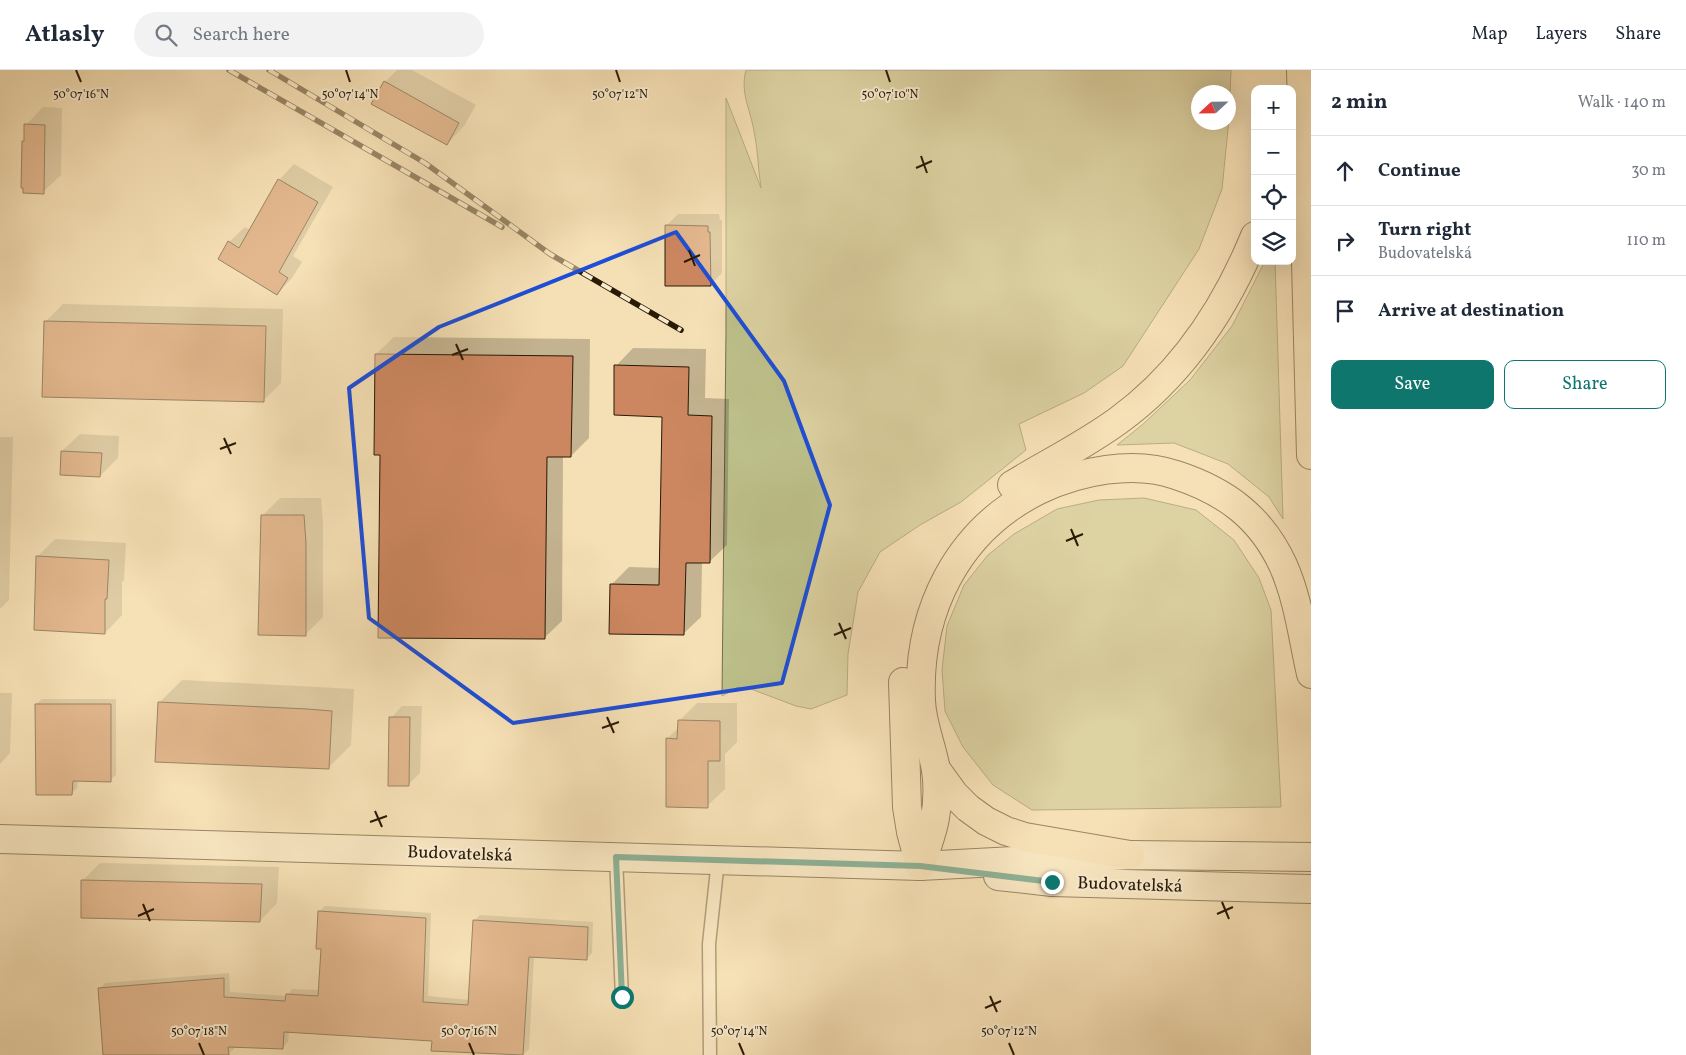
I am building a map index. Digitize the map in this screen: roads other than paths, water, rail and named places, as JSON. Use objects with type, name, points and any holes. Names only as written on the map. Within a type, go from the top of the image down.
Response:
[{"type":"highway","points":[[1287,85],[1289,70]]},
{"type":"highway","points":[[1301,70],[1311,455]]},
{"type":"highway","points":[[920,866],[907,807],[903,686],[905,646],[914,609],[930,570],[950,539],[975,513],[1001,492],[1088,442],[1120,420],[1154,392],[1183,359],[1211,322],[1242,268],[1251,246]]},
{"type":"highway","points":[[920,866],[934,829],[938,804],[936,769],[925,729],[921,703],[921,671],[924,641],[932,609],[948,575],[962,553],[983,529],[1007,509],[1035,492],[1074,477],[1138,469],[1166,471],[1209,487],[1231,500],[1250,517],[1270,540],[1284,566],[1293,594],[1311,674]]},
{"type":"highway","points":[[936,769],[954,794],[968,808],[1006,832],[1130,856]]},
{"type":"street","name":"Budovatelská","points":[[0,839],[920,866],[1130,856],[1311,857]]},
{"type":"street","name":"Budovatelská","points":[[920,866],[1052,882],[1311,889]]},
{"type":"lane","points":[[616,857],[622,997]]},
{"type":"lane","points":[[710,1055],[709,944],[718,860]]},
{"type":"railway","points":[[229,70],[502,227]]},
{"type":"railway","points":[[269,70],[425,163],[550,254],[681,330]]}]
